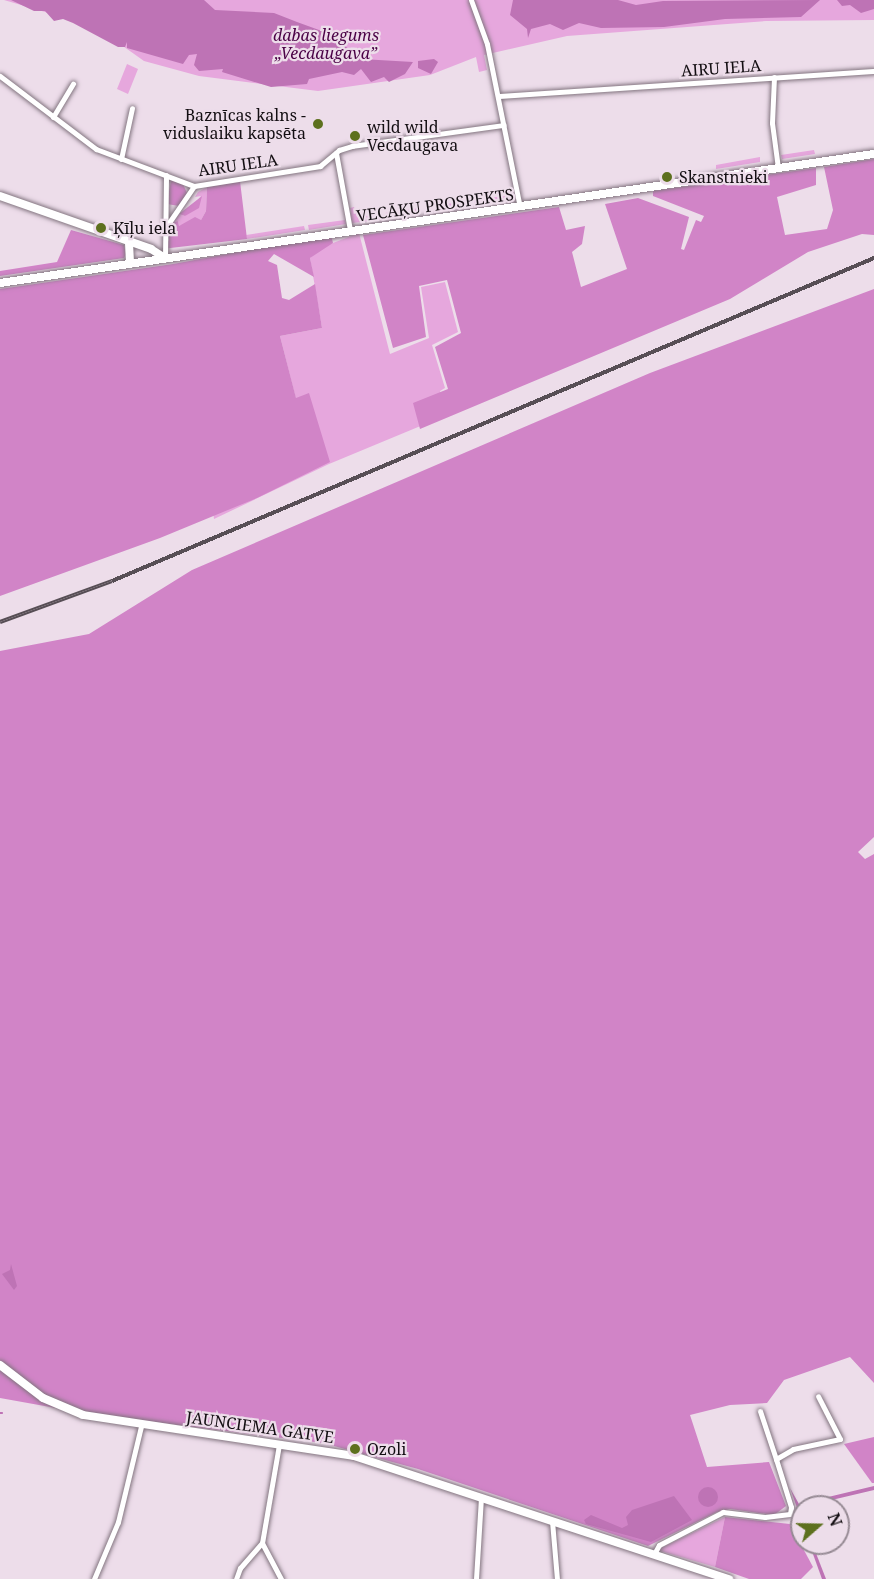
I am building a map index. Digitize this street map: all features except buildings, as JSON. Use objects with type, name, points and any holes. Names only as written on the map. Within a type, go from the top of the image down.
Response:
[{"type":"main road","name":"VECĀĶU PROSPEKTS","points":[[0,283],[130,264],[162,256],[520,207],[874,154]]},
{"type":"main road","points":[[0,196],[162,256]]},
{"type":"main road","points":[[129,243],[130,264]]},
{"type":"main road","name":"JAUNCIEMA GATVE","points":[[0,1365],[64,1409],[141,1426],[354,1456],[729,1579]]},
{"type":"street","points":[[471,0],[487,44],[520,207]]},
{"type":"street","name":"AIRU IELA","points":[[498,96],[874,71]]},
{"type":"street","points":[[774,77],[772,123],[778,168]]},
{"type":"street","name":"AIRU IELA","points":[[1,79],[96,149],[194,186],[320,166],[336,153],[352,146],[504,125]]},
{"type":"street","points":[[52,117],[73,84]]},
{"type":"street","points":[[121,159],[132,108]]},
{"type":"street","points":[[336,153],[351,230]]},
{"type":"street","points":[[162,256],[168,224],[166,175]]},
{"type":"street","points":[[168,224],[194,186]]},
{"type":"street","points":[[776,1459],[793,1449],[840,1439],[818,1396]]},
{"type":"street","points":[[654,1554],[659,1545],[723,1512],[784,1518],[790,1514],[791,1507],[760,1412]]},
{"type":"street","points":[[94,1579],[118,1522],[141,1426]]},
{"type":"street","points":[[236,1579],[240,1568],[262,1543],[279,1444]]},
{"type":"street","points":[[477,1579],[481,1497]]},
{"type":"street","points":[[552,1521],[557,1579]]},
{"type":"street","points":[[262,1543],[281,1579]]},
{"type":"green space","name":"dabas liegums „Vecdaugava”","points":[[4,0],[874,0],[874,20],[766,21],[567,36],[484,55],[487,70],[479,72],[476,57],[430,75],[318,91],[199,76],[144,61],[120,44],[69,19]]},
{"type":"green space","points":[[127,64],[138,69],[128,94],[117,89]]},
{"type":"green space","points":[[814,150],[815,154],[782,159],[781,155]]},
{"type":"green space","points":[[760,157],[760,162],[716,169],[716,165]]},
{"type":"green space","points":[[207,187],[206,211],[201,220],[179,226],[178,221],[170,227],[179,214],[185,216],[201,196],[195,197],[198,192]]},
{"type":"green space","points":[[511,195],[512,199],[474,205],[474,200]]},
{"type":"green space","points":[[467,201],[468,207],[441,209],[440,205]]},
{"type":"green space","points":[[354,207],[357,217],[379,214],[380,220],[352,223],[350,208]]},
{"type":"green space","points":[[419,208],[419,214],[386,219],[385,213]]},
{"type":"green space","points":[[345,220],[346,224],[309,230],[308,225]]},
{"type":"green space","points":[[304,226],[305,230],[247,239],[246,235]]},
{"type":"green space","points":[[359,233],[390,354],[429,338],[421,287],[445,282],[458,332],[432,345],[445,388],[440,391],[447,415],[329,464],[214,519],[203,443],[310,398],[308,394],[296,399],[280,336],[322,328],[310,258],[320,248]]},
{"type":"green space","points":[[725,1517],[715,1567],[657,1550]]},
{"type":"shaded area","points":[[11,0],[204,0],[215,10],[274,13],[330,34],[361,59],[413,62],[405,74],[389,82],[384,77],[371,82],[361,69],[354,75],[342,72],[309,79],[307,84],[271,87],[222,72],[223,69],[199,71],[194,65],[197,54],[189,55],[183,64],[127,48],[127,42],[125,47],[118,47],[73,23],[63,19],[54,21],[45,11],[34,11]]},
{"type":"shaded area","points":[[513,0],[618,0],[636,5],[663,1],[820,0],[801,17],[725,19],[664,27],[601,28],[579,23],[563,30],[550,24],[531,29],[528,38],[527,29],[510,15]]},
{"type":"shaded area","points":[[837,0],[874,0],[874,9],[861,13],[850,5],[842,6]]},
{"type":"shaded area","points":[[434,59],[438,62],[431,74],[418,68],[418,61]]},
{"type":"shaded area","points":[[874,159],[874,235],[862,234],[808,252],[730,299],[420,429],[413,403],[448,389],[435,347],[461,333],[447,280],[419,286],[426,337],[393,348],[363,235],[559,207],[566,230],[585,226],[582,244],[572,252],[581,287],[627,269],[605,204],[638,198],[689,217],[681,249],[684,250],[696,220],[701,222],[704,216],[653,196],[653,191],[816,168],[816,185],[777,197],[785,235],[827,229],[833,210],[824,167]]},
{"type":"shaded area","points":[[171,180],[183,184],[187,193],[179,206],[167,204]]},
{"type":"shaded area","points":[[240,181],[247,239],[162,249],[169,240],[166,226],[178,221],[179,226],[195,217],[201,220],[206,211],[207,187]]},
{"type":"shaded area","points":[[202,196],[199,208],[185,216],[179,214]]},
{"type":"shaded area","points":[[71,230],[124,245],[126,254],[124,258],[0,276],[0,271],[57,262]]},
{"type":"shaded area","points":[[331,235],[333,243],[310,258],[314,277],[274,254],[268,261],[277,265],[282,298],[289,300],[315,284],[322,328],[280,336],[296,398],[309,393],[330,462],[257,498],[160,538],[0,596],[0,289],[173,264]]},
{"type":"shaded area","points":[[874,289],[874,837],[858,852],[865,859],[874,854],[874,1383],[850,1357],[784,1380],[767,1403],[730,1405],[690,1415],[707,1467],[769,1462],[786,1506],[774,1515],[730,1509],[717,1512],[648,1546],[418,1469],[323,1443],[89,1414],[0,1398],[0,651],[89,634],[192,570],[650,373]]},
{"type":"shaded area","points":[[11,1264],[17,1286],[14,1290],[2,1274],[10,1270]]},
{"type":"shaded area","points":[[874,1437],[874,1483],[872,1483],[844,1444]]},
{"type":"shaded area","points":[[874,1486],[874,1490],[850,1496],[836,1495]]},
{"type":"shaded area","points":[[708,1487],[715,1490],[718,1497],[715,1504],[708,1507],[701,1504],[698,1497],[701,1490]]},
{"type":"shaded area","points":[[674,1496],[692,1520],[651,1542],[586,1524],[584,1520],[591,1515],[622,1528],[628,1525],[626,1517],[632,1510]]},
{"type":"shaded area","points":[[725,1517],[790,1524],[790,1555],[807,1555],[813,1567],[801,1579],[749,1579],[715,1567]]},
{"type":"shaded area","points":[[813,1555],[817,1555],[826,1579],[822,1579]]},
{"type":"railway","points":[[0,622],[112,581],[874,258]]},
{"type":"place","name":"Baznīcas kalns - viduslaiku kapsēta","points":[[318,124]]},
{"type":"place","name":"wild wild Vecdaugava","points":[[355,136]]},
{"type":"place","name":"Skanstnieki","points":[[667,177]]},
{"type":"place","name":"Ķīļu iela","points":[[101,228]]},
{"type":"place","name":"Ozoli","points":[[355,1449]]}]
